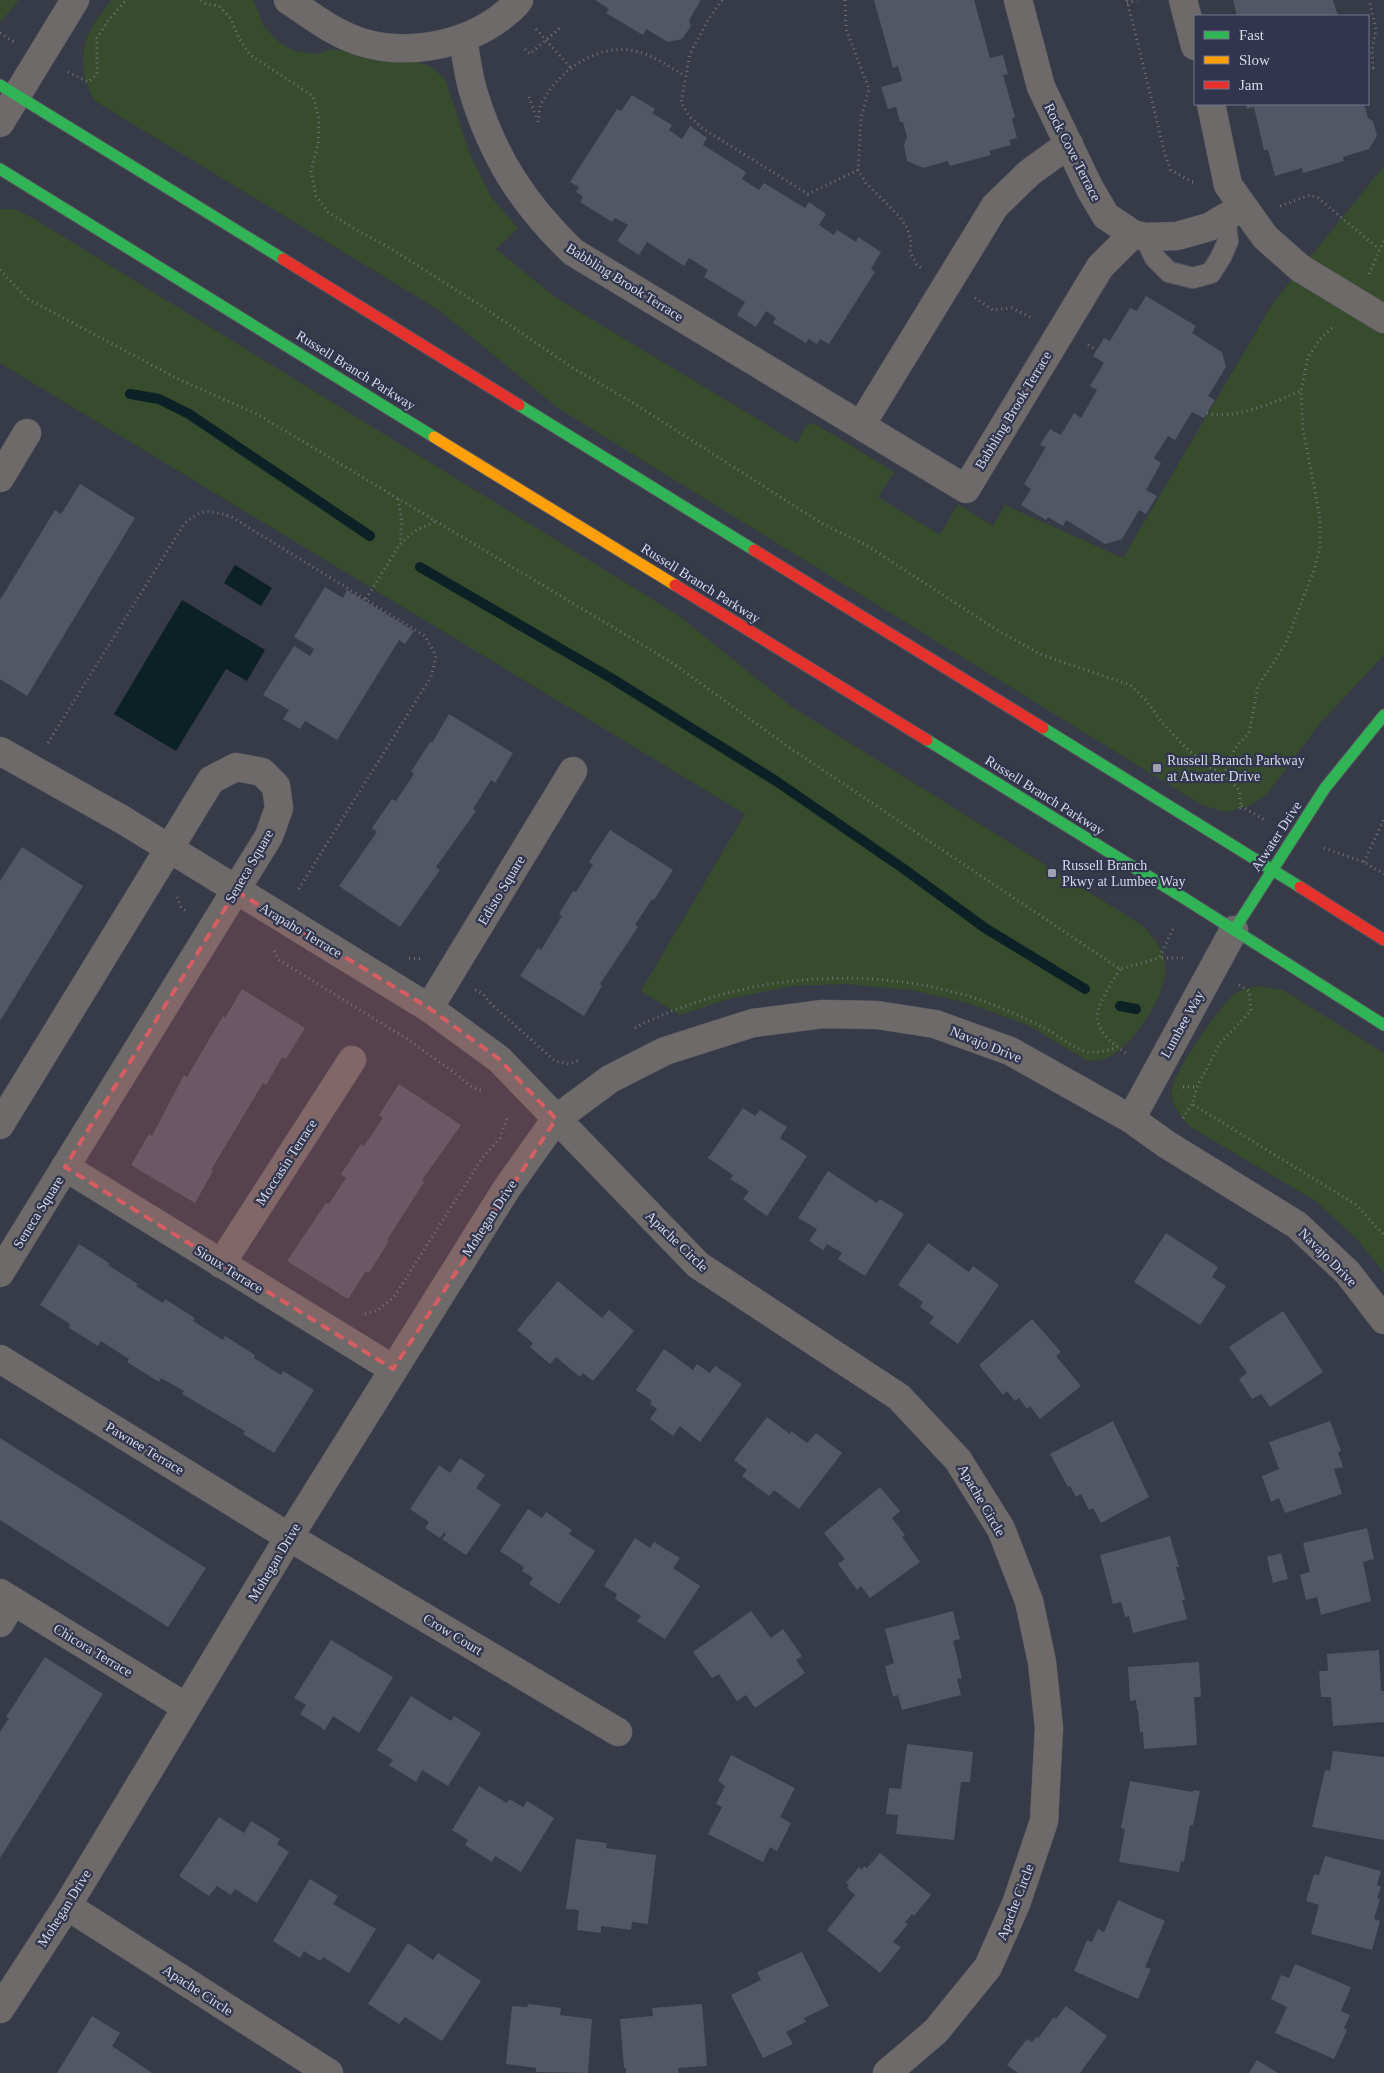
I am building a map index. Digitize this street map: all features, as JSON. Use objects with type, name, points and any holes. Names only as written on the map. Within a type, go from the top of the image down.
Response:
[{"type":"main road","points":[[8,90],[1272,869],[1384,940]]},
{"type":"main road","name":"Russell Branch Parkway","points":[[0,169],[1234,930],[1384,1025]]},
{"type":"main road","name":"Atwater Drive","points":[[1234,930],[1325,788],[1384,715]]},
{"type":"street","points":[[0,123],[8,90],[75,0]]},
{"type":"street","points":[[288,0],[332,30],[362,42],[398,48],[433,46],[464,38],[486,28],[517,3]]},
{"type":"street","name":"Rock Cove Terrace","points":[[1018,0],[1041,87],[1090,189],[1106,216],[1139,235]]},
{"type":"street","points":[[1183,0],[1194,42]]},
{"type":"street","name":"Babbling Brook Terrace","points":[[464,38],[472,90],[490,141],[517,188],[550,231],[573,252],[966,489],[1100,267],[1139,235]]},
{"type":"street","points":[[1211,105],[1232,203],[1265,238],[1300,268],[1384,319]]},
{"type":"street","points":[[861,425],[995,206],[1029,173],[1069,144]]},
{"type":"street","points":[[1139,235],[1177,236],[1209,227],[1232,203]]},
{"type":"street","points":[[0,478],[27,433]]},
{"type":"street","name":"Arapaho Terrace","points":[[0,751],[114,815],[429,1008],[499,1059],[556,1120]]},
{"type":"street","name":"Seneca Square","points":[[0,1125],[212,780],[236,767],[262,772],[276,786],[279,808],[269,836],[0,1273]]},
{"type":"street","name":"Edisto Square","points":[[429,1008],[573,771]]},
{"type":"street","name":"Lumbee Way","points":[[1131,1119],[1234,930]]},
{"type":"street","name":"Navajo Drive","points":[[556,1120],[610,1078],[665,1051],[753,1023],[823,1014],[876,1015],[935,1024],[1010,1051],[1131,1119],[1166,1144],[1297,1225],[1348,1273],[1384,1320]]},
{"type":"street","name":"Moccasin Terrace","points":[[221,1264],[352,1060]]},
{"type":"street","name":"Mohegan Drive","points":[[1,2005],[67,1906],[289,1537],[393,1369],[507,1188],[556,1120]]},
{"type":"street","name":"Apache Circle","points":[[556,1120],[698,1265],[899,1397],[958,1460],[1001,1529],[1029,1601],[1042,1662],[1049,1728],[1044,1821],[1016,1904],[988,1967],[936,2030],[887,2073]]},
{"type":"street","name":"Sioux Terrace","points":[[66,1167],[393,1369]]},
{"type":"street","name":"Pawnee Terrace","points":[[0,1360],[289,1537]]},
{"type":"street","name":"Crow Court","points":[[289,1537],[618,1732]]},
{"type":"street","name":"Chicora Terrace","points":[[4,1606],[186,1707]]},
{"type":"street","name":"Apache Circle","points":[[67,1906],[329,2073]]},
{"type":"lane","points":[[1139,235],[1155,258],[1169,272],[1193,278],[1211,273],[1228,241],[1232,203]]},
{"type":"path","points":[[722,0],[708,20],[690,54],[681,103],[690,117],[702,128],[808,194],[858,170]]},
{"type":"path","points":[[845,0],[846,29],[869,89],[861,118],[858,170],[866,183],[906,226],[911,239],[910,252],[917,265],[949,282],[993,310],[1012,308],[1019,310],[1042,323],[1056,338]]},
{"type":"path","points":[[1137,0],[1127,2],[1165,154],[1171,170],[1232,203]]},
{"type":"path","points":[[1369,0],[1376,29],[1372,51],[1373,68],[1369,70]]},
{"type":"path","points":[[517,3],[571,68]]},
{"type":"path","points":[[525,48],[530,54],[562,26]]},
{"type":"path","points":[[529,98],[538,122],[540,105],[553,84],[571,68],[590,56],[612,50],[629,50],[645,54],[685,76]]},
{"type":"path","points":[[1271,209],[1310,195],[1318,198],[1379,249]]},
{"type":"path","points":[[0,270],[28,299],[178,379],[257,414],[671,662],[790,748],[1120,969]]},
{"type":"path","points":[[1224,775],[1235,748],[1249,732],[1258,686],[1285,645],[1314,570],[1320,548],[1320,518],[1303,429],[1301,391],[1308,357],[1320,339],[1358,303]]},
{"type":"path","points":[[1207,413],[1215,416],[1237,413],[1269,404],[1301,391]]},
{"type":"path","points":[[398,499],[402,521],[400,544]]},
{"type":"path","points":[[47,744],[184,524],[198,512],[210,511],[230,516],[425,636],[436,656],[431,677],[295,894]]},
{"type":"path","points":[[366,599],[400,544],[415,530],[436,521]]},
{"type":"path","points":[[1364,862],[1384,819]]},
{"type":"path","points":[[404,959],[420,957],[482,994],[555,1061],[570,1064],[583,1058]]},
{"type":"path","points":[[1159,958],[1120,969],[1102,998],[1096,1017],[1101,1031],[1117,1047],[1177,1088],[1197,1087]]},
{"type":"path","points":[[628,1032],[644,1023],[701,1000],[765,985],[818,978],[863,978],[915,984],[961,994],[1008,1011],[1048,1030],[1086,1052],[1102,1052],[1117,1047]]},
{"type":"highlighted area","points":[[236,891],[429,1008],[499,1059],[556,1119],[393,1369],[65,1167]]},
{"type":"green space","points":[[0,0],[19,0],[0,23]]},
{"type":"green space","points":[[111,0],[252,0],[255,3],[263,25],[279,42],[294,51],[316,54],[333,49],[390,60],[417,62],[432,67],[445,79],[469,152],[491,197],[518,228],[496,249],[555,297],[797,443],[806,426],[814,423],[894,472],[878,497],[940,535],[958,504],[993,526],[1005,505],[1123,558],[1273,303],[1384,166],[1384,655],[1321,722],[1266,795],[1249,806],[1226,812],[1202,805],[558,408],[439,310],[95,101],[87,85],[83,68],[84,50],[91,29]]},
{"type":"green space","points":[[0,209],[14,209],[33,218],[678,615],[792,707],[1142,925],[1160,948],[1165,964],[1165,976],[1155,1003],[1138,1031],[1117,1052],[1107,1058],[1088,1061],[1028,1025],[964,1002],[912,990],[845,984],[792,986],[728,999],[680,1015],[641,991],[745,814],[0,363]]},
{"type":"green space","points":[[1257,986],[1283,990],[1384,1053],[1384,1273],[1358,1240],[1317,1202],[1189,1126],[1179,1114],[1174,1104],[1172,1089],[1175,1080],[1181,1067],[1209,1024],[1236,993]]},
{"type":"shaded area","points":[[235,565],[272,588],[261,606],[224,583]]},
{"type":"shaded area","points":[[182,600],[265,650],[247,681],[226,669],[176,751],[114,714]]},
{"type":"building","points":[[595,0],[701,0],[689,20],[691,26],[682,39],[668,42],[646,29],[643,35],[606,13],[609,9]]},
{"type":"building","points":[[874,0],[974,0],[990,58],[1003,55],[1008,74],[1003,75],[1015,117],[1012,119],[1017,138],[1009,140],[1011,145],[989,151],[991,155],[950,166],[948,161],[923,168],[907,161],[904,145],[907,137],[903,122],[900,122],[896,107],[888,109],[881,87],[902,81],[898,66],[893,68]]},
{"type":"building","points":[[1233,0],[1333,0],[1338,15],[1237,15]]},
{"type":"building","points":[[632,95],[655,109],[652,113],[672,125],[669,130],[682,139],[690,126],[707,138],[703,145],[746,172],[742,179],[759,190],[764,183],[805,208],[809,202],[826,214],[819,225],[834,235],[837,230],[856,242],[858,237],[881,252],[871,269],[875,272],[829,344],[820,339],[817,344],[809,339],[806,343],[773,323],[776,318],[766,311],[756,327],[737,315],[745,302],[704,277],[708,270],[689,258],[684,266],[647,242],[639,255],[617,241],[628,225],[615,218],[612,222],[580,202],[583,197],[576,192],[579,187],[570,182],[617,109],[621,111]]},
{"type":"building","points":[[1246,105],[1364,105],[1368,118],[1373,121],[1377,136],[1369,149],[1343,157],[1344,161],[1303,173],[1302,168],[1275,176],[1268,150],[1264,150],[1254,107],[1247,109]]},
{"type":"building","points":[[1146,296],[1196,326],[1192,333],[1222,352],[1226,367],[1208,396],[1215,400],[1204,418],[1192,412],[1175,440],[1168,436],[1154,458],[1161,463],[1146,490],[1157,496],[1146,514],[1139,510],[1122,539],[1105,544],[1066,520],[1063,526],[1048,517],[1046,520],[1021,505],[1031,489],[1024,484],[1046,447],[1040,445],[1050,429],[1061,435],[1074,413],[1081,418],[1097,390],[1090,386],[1104,363],[1093,356],[1104,338],[1110,341],[1130,308],[1137,311]]},
{"type":"building","points":[[80,484],[135,518],[27,696],[0,679],[0,600],[55,510],[61,514]]},
{"type":"building","points":[[325,587],[343,598],[347,590],[414,631],[405,644],[399,640],[337,740],[305,721],[300,729],[283,719],[289,710],[263,695],[294,646],[310,656],[314,649],[294,637]]},
{"type":"building","points":[[449,714],[513,753],[495,783],[491,780],[473,809],[476,811],[436,867],[440,870],[400,927],[339,886],[377,832],[372,828],[392,799],[396,801],[414,774],[411,772],[430,742],[432,743]]},
{"type":"building","points":[[610,830],[673,870],[635,925],[638,927],[600,984],[602,986],[584,1016],[520,976],[538,948],[541,950],[562,916],[559,914],[573,891],[576,892],[593,865],[589,862]]},
{"type":"building","points":[[22,847],[83,886],[0,1021],[0,881]]},
{"type":"building","points":[[242,989],[305,1028],[286,1059],[282,1057],[266,1085],[263,1083],[211,1170],[213,1171],[195,1203],[131,1165],[149,1134],[152,1136],[184,1075],[187,1077],[223,1016],[225,1018]]},
{"type":"building","points":[[399,1084],[461,1125],[422,1180],[424,1182],[387,1240],[389,1241],[369,1273],[366,1271],[348,1299],[287,1261],[326,1203],[329,1204],[346,1178],[341,1174],[361,1144],[364,1146],[383,1118],[379,1115]]},
{"type":"building","points":[[743,1108],[755,1116],[760,1110],[787,1127],[780,1138],[807,1156],[767,1216],[743,1199],[749,1191],[730,1179],[733,1175],[708,1158]]},
{"type":"building","points":[[828,1171],[877,1203],[880,1199],[904,1214],[865,1276],[838,1259],[842,1253],[827,1244],[823,1250],[809,1241],[817,1229],[798,1218]]},
{"type":"building","points":[[1166,1233],[1218,1267],[1212,1277],[1226,1286],[1200,1325],[1134,1282]]},
{"type":"building","points":[[928,1243],[969,1272],[973,1266],[999,1285],[958,1344],[929,1323],[934,1317],[920,1307],[923,1302],[898,1285]]},
{"type":"building","points":[[79,1244],[109,1263],[108,1265],[138,1284],[136,1286],[163,1303],[165,1299],[195,1318],[193,1321],[223,1340],[225,1336],[255,1355],[254,1358],[281,1375],[283,1371],[314,1390],[274,1453],[243,1434],[245,1431],[182,1394],[184,1391],[161,1378],[159,1382],[127,1362],[129,1359],[101,1341],[98,1346],[69,1328],[70,1324],[40,1305]]},
{"type":"building","points":[[558,1281],[602,1318],[609,1310],[634,1331],[593,1381],[583,1373],[580,1377],[556,1357],[550,1364],[530,1347],[533,1343],[517,1330]]},
{"type":"building","points":[[1283,1311],[1323,1372],[1270,1407],[1261,1394],[1252,1399],[1239,1379],[1247,1373],[1229,1347]]},
{"type":"building","points":[[1032,1319],[1061,1352],[1056,1356],[1081,1386],[1040,1419],[1030,1406],[1027,1409],[1019,1398],[1015,1401],[1007,1391],[1003,1395],[979,1365]]},
{"type":"building","points":[[664,1349],[693,1370],[697,1364],[710,1373],[715,1366],[742,1384],[700,1442],[680,1426],[673,1436],[650,1419],[657,1409],[650,1404],[652,1401],[636,1390]]},
{"type":"building","points":[[767,1417],[790,1434],[791,1431],[807,1443],[816,1433],[842,1453],[799,1509],[774,1490],[769,1496],[742,1476],[747,1470],[734,1460]]},
{"type":"building","points":[[1113,1421],[1149,1497],[1101,1523],[1093,1508],[1089,1510],[1081,1494],[1076,1497],[1070,1486],[1068,1487],[1050,1454]]},
{"type":"building","points":[[1330,1421],[1341,1451],[1338,1452],[1343,1467],[1334,1469],[1342,1494],[1285,1513],[1279,1498],[1271,1502],[1262,1476],[1279,1469],[1269,1442]]},
{"type":"building","points":[[0,1438],[206,1568],[168,1627],[0,1520]]},
{"type":"building","points":[[460,1458],[485,1475],[476,1488],[501,1505],[466,1555],[442,1539],[446,1534],[444,1532],[440,1538],[425,1528],[429,1522],[410,1509],[439,1465],[450,1473]]},
{"type":"building","points":[[880,1487],[900,1511],[892,1518],[905,1535],[902,1537],[920,1562],[870,1598],[861,1586],[857,1590],[838,1564],[845,1559],[824,1533]]},
{"type":"building","points":[[528,1509],[542,1518],[546,1512],[572,1530],[569,1534],[595,1551],[559,1604],[529,1584],[533,1578],[522,1571],[524,1567],[500,1551]]},
{"type":"building","points":[[1367,1528],[1374,1559],[1363,1562],[1371,1601],[1321,1615],[1317,1597],[1306,1600],[1300,1575],[1310,1572],[1303,1543]]},
{"type":"building","points":[[1170,1536],[1179,1567],[1176,1567],[1185,1600],[1182,1600],[1187,1619],[1133,1633],[1129,1616],[1125,1617],[1121,1602],[1113,1604],[1100,1555]]},
{"type":"building","points":[[635,1538],[650,1548],[654,1542],[680,1558],[673,1568],[700,1586],[665,1639],[637,1621],[641,1616],[615,1599],[617,1594],[604,1586]]},
{"type":"building","points":[[1281,1553],[1288,1579],[1273,1583],[1267,1557]]},
{"type":"building","points":[[751,1611],[771,1638],[783,1629],[802,1656],[796,1660],[805,1673],[755,1708],[746,1695],[737,1701],[719,1674],[712,1678],[693,1652]]},
{"type":"building","points":[[953,1611],[960,1639],[953,1641],[962,1678],[957,1679],[961,1695],[902,1710],[898,1695],[893,1697],[885,1666],[894,1663],[885,1629]]},
{"type":"building","points":[[331,1640],[393,1677],[359,1733],[333,1716],[325,1730],[300,1714],[306,1705],[294,1698]]},
{"type":"building","points":[[1379,1650],[1381,1691],[1384,1691],[1384,1722],[1333,1726],[1331,1697],[1321,1697],[1319,1671],[1328,1671],[1327,1654]]},
{"type":"building","points":[[45,1657],[103,1694],[0,1858],[0,1732],[9,1718],[6,1717]]},
{"type":"building","points":[[1199,1662],[1201,1697],[1194,1697],[1197,1745],[1144,1749],[1143,1732],[1140,1732],[1136,1700],[1130,1701],[1128,1667]]},
{"type":"building","points":[[411,1696],[451,1721],[454,1716],[481,1733],[448,1786],[422,1770],[416,1782],[389,1765],[393,1760],[377,1750]]},
{"type":"building","points":[[907,1744],[973,1752],[970,1782],[961,1782],[954,1840],[896,1834],[898,1815],[886,1814],[889,1788],[901,1789]]},
{"type":"building","points":[[1333,1751],[1384,1757],[1384,1840],[1312,1827],[1325,1770],[1330,1771]]},
{"type":"building","points":[[731,1755],[795,1788],[780,1817],[791,1823],[777,1851],[770,1847],[763,1862],[708,1834],[722,1807],[716,1804],[725,1786],[718,1781]]},
{"type":"building","points":[[1130,1781],[1193,1792],[1193,1790],[1200,1791],[1193,1825],[1190,1825],[1184,1862],[1181,1861],[1179,1872],[1119,1862],[1125,1829],[1121,1828]]},
{"type":"building","points":[[479,1786],[507,1803],[509,1799],[523,1807],[527,1801],[554,1818],[521,1872],[495,1856],[492,1862],[465,1845],[468,1840],[452,1830]]},
{"type":"building","points":[[219,1817],[244,1833],[251,1821],[280,1839],[277,1844],[289,1852],[257,1903],[235,1889],[231,1895],[217,1886],[209,1896],[179,1876]]},
{"type":"building","points":[[576,1839],[607,1843],[606,1848],[656,1855],[648,1924],[632,1922],[631,1930],[601,1926],[601,1933],[577,1930],[579,1910],[566,1909]]},
{"type":"building","points":[[880,1853],[931,1895],[914,1916],[912,1914],[905,1922],[908,1924],[893,1942],[901,1947],[880,1973],[827,1930],[855,1895],[847,1888],[849,1885],[846,1883],[859,1867],[862,1870],[864,1866],[867,1868]]},
{"type":"building","points":[[1325,1856],[1381,1871],[1377,1885],[1381,1887],[1377,1898],[1380,1899],[1374,1919],[1380,1921],[1372,1950],[1311,1934],[1319,1905],[1306,1901],[1314,1874],[1319,1875]]},
{"type":"building","points":[[310,1879],[338,1896],[333,1904],[376,1929],[349,1973],[323,1957],[320,1961],[304,1951],[300,1958],[273,1941]]},
{"type":"building","points":[[1118,1900],[1165,1921],[1145,1967],[1151,1969],[1138,1999],[1074,1971],[1087,1940],[1092,1942],[1098,1929],[1104,1932]]},
{"type":"building","points":[[408,1943],[433,1960],[438,1953],[481,1981],[442,2041],[405,2017],[399,2024],[368,2004]]},
{"type":"building","points":[[802,1952],[829,2006],[804,2018],[806,2022],[786,2032],[793,2044],[763,2058],[731,1995],[761,1980],[757,1972]]},
{"type":"building","points":[[1295,1964],[1351,1987],[1341,2011],[1350,2015],[1344,2028],[1347,2030],[1334,2059],[1275,2033],[1287,2007],[1271,1999],[1281,1975],[1289,1978]]},
{"type":"building","points":[[528,2004],[561,2008],[560,2015],[592,2019],[588,2073],[536,2072],[536,2068],[506,2064],[512,2006],[527,2007]]},
{"type":"building","points":[[702,2004],[707,2066],[678,2068],[679,2073],[626,2073],[620,2019],[653,2016],[652,2008]]},
{"type":"building","points":[[1066,2006],[1107,2036],[1080,2073],[1018,2073],[1007,2065],[1027,2039],[1032,2042],[1036,2037],[1038,2038],[1054,2017],[1056,2019]]},
{"type":"building","points":[[92,2016],[120,2033],[112,2046],[152,2073],[57,2073]]},
{"type":"building","points":[[1257,2060],[1278,2073],[1249,2073]]},
{"type":"waterway","points":[[130,394],[159,399],[189,414],[370,536]]},
{"type":"waterway","points":[[420,567],[611,678],[776,781],[904,869],[985,928],[1085,989]]},
{"type":"waterway","points":[[1120,1006],[1136,1009]]},
{"type":"traffic: fast","points":[[0,85],[283,259]]},
{"type":"traffic: fast","points":[[0,169],[434,437]]},
{"type":"traffic: fast","points":[[519,405],[754,550]]},
{"type":"traffic: fast","points":[[1234,930],[1325,788],[1384,715]]},
{"type":"traffic: fast","points":[[1043,728],[1300,887]]},
{"type":"traffic: fast","points":[[927,740],[1187,900],[1384,1025]]},
{"type":"traffic: slow","points":[[434,437],[675,585]]},
{"type":"traffic: jam","points":[[283,259],[519,405]]},
{"type":"traffic: jam","points":[[754,550],[1043,728]]},
{"type":"traffic: jam","points":[[675,585],[927,740]]},
{"type":"traffic: jam","points":[[1300,887],[1384,940]]},
{"type":"place","name":"Russell Branch Parkway at Atwater Drive","points":[[1157,768]]},
{"type":"place","name":"Russell Branch Pkwy at Lumbee Way","points":[[1052,873]]}]
